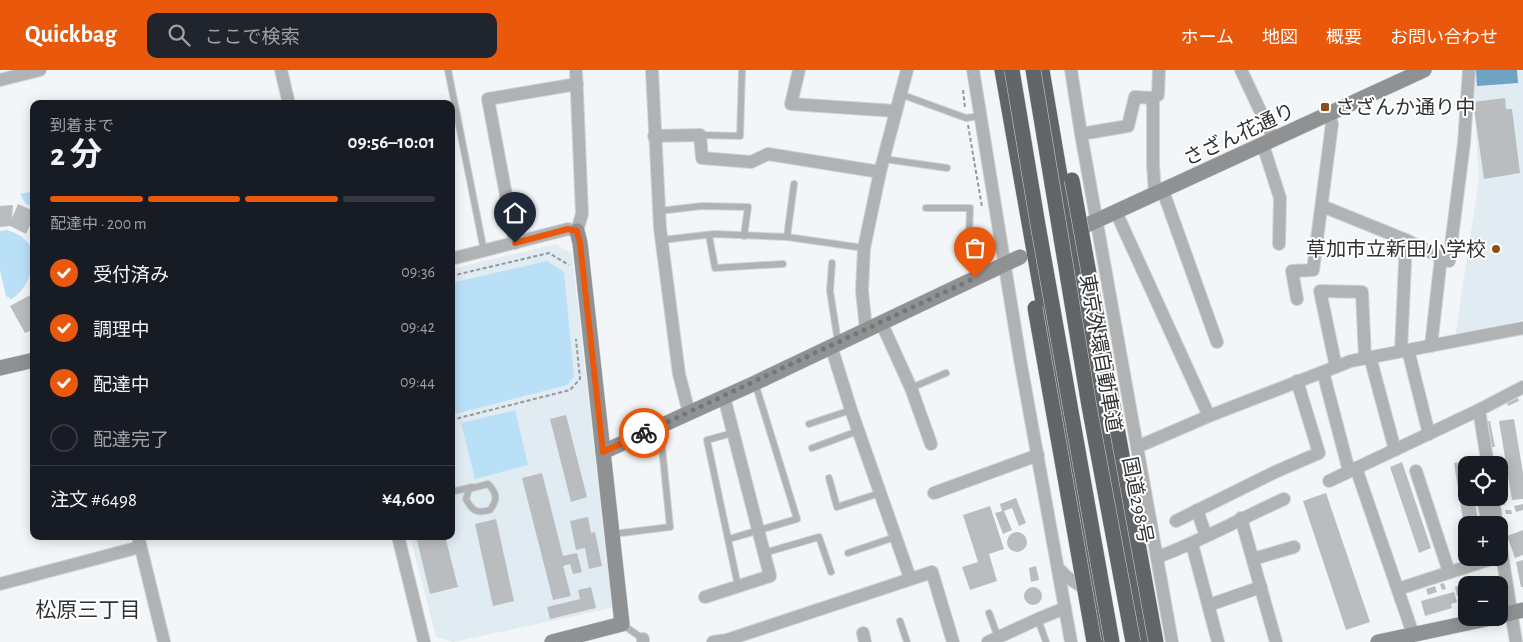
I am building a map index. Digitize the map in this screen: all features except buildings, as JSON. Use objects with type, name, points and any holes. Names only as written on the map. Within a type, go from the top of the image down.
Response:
[{"type":"highway","points":[[1002,70],[1103,642]]},
{"type":"highway","name":"東京外環自動車道","points":[[1012,70],[1041,245],[1112,642]]},
{"type":"highway","name":"東京外環自動車道","points":[[1033,70],[1089,406],[1133,642]]},
{"type":"highway","points":[[1042,70],[1072,180],[1156,642]]},
{"type":"highway","name":"国道298号","points":[[1042,70],[1095,381],[1144,642]]},
{"type":"highway","points":[[1024,200],[1035,308],[1094,642]]},
{"type":"street","points":[[0,80],[40,70]]},
{"type":"street","points":[[281,70],[288,100]]},
{"type":"street","points":[[552,642],[622,624],[580,243],[577,231],[582,214],[576,70]]},
{"type":"street","points":[[652,70],[654,136],[662,240],[680,374],[689,413]]},
{"type":"street","points":[[800,70],[791,104],[896,111]]},
{"type":"street","points":[[866,329],[862,291],[864,248],[880,172],[907,70]]},
{"type":"street","points":[[973,70],[998,268],[1038,455],[1071,642]]},
{"type":"street","points":[[1071,70],[1092,223],[1137,446],[1172,642]]},
{"type":"street","points":[[1081,134],[1128,126],[1135,97],[1153,98],[1158,95],[1159,70]]},
{"type":"street","points":[[1242,70],[1268,143],[1280,198],[1279,244]]},
{"type":"street","name":"さざん花通り","points":[[1092,223],[1424,70]]},
{"type":"street","points":[[1322,206],[1406,240],[1449,261],[1464,143],[1468,70]]},
{"type":"street","points":[[515,243],[488,99],[577,84]]},
{"type":"street","points":[[1153,98],[1153,164],[1159,193],[1217,342]]},
{"type":"street","points":[[1297,299],[1292,271],[1313,270],[1332,124],[1329,114]]},
{"type":"street","points":[[654,136],[700,135],[702,158],[751,162],[768,154],[880,172]]},
{"type":"street","points":[[1116,212],[1209,416]]},
{"type":"street","points":[[455,257],[568,229],[577,231]]},
{"type":"street","points":[[1406,240],[1404,351],[1429,434]]},
{"type":"street","points":[[603,452],[755,383],[1020,257]]},
{"type":"street","points":[[1431,346],[1441,257]]},
{"type":"street","points":[[1336,367],[1320,291],[1362,292],[1368,358],[1395,450]]},
{"type":"street","points":[[880,322],[911,388],[931,444]]},
{"type":"street","points":[[1137,446],[1351,361],[1523,328]]},
{"type":"street","points":[[834,344],[851,410],[910,578]]},
{"type":"street","points":[[0,368],[30,361]]},
{"type":"street","points":[[1323,372],[1353,470],[1413,634]]},
{"type":"street","points":[[1176,520],[1319,453],[1297,381]]},
{"type":"street","points":[[1329,481],[1479,410],[1523,387]]},
{"type":"street","points":[[704,597],[770,576],[724,397]]},
{"type":"street","points":[[1479,410],[1487,456]]},
{"type":"street","points":[[934,493],[1038,455]]},
{"type":"street","points":[[1416,471],[1449,572]]},
{"type":"street","points":[[1158,557],[1192,544],[1284,498]]},
{"type":"street","points":[[1197,510],[1206,536]]},
{"type":"street","points":[[1242,518],[1276,642]]},
{"type":"street","points":[[399,540],[424,642]]},
{"type":"street","points":[[0,584],[139,542],[164,642]]},
{"type":"street","points":[[1192,544],[1218,642]]},
{"type":"street","points":[[1253,559],[1294,547]]},
{"type":"street","points":[[1398,589],[1468,566]]},
{"type":"street","points":[[1504,566],[1516,642]]},
{"type":"street","points":[[1058,568],[1067,577],[1095,594]]},
{"type":"street","points":[[714,642],[727,640],[932,572],[953,642]]},
{"type":"street","points":[[1209,605],[1261,588]]},
{"type":"street","points":[[1140,625],[1163,593]]},
{"type":"street","points":[[993,639],[1065,608]]},
{"type":"street","points":[[1378,642],[1458,625]]},
{"type":"lane","points":[[448,70],[454,100]]},
{"type":"lane","points":[[700,135],[740,136],[742,70]]},
{"type":"lane","points":[[900,94],[966,118],[980,116]]},
{"type":"lane","points":[[455,105],[484,251]]},
{"type":"lane","points":[[884,159],[947,168]]},
{"type":"lane","points":[[787,237],[794,184]]},
{"type":"lane","points":[[659,211],[702,206],[748,207],[744,236]]},
{"type":"lane","points":[[926,208],[970,208],[969,236],[980,260],[998,268]]},
{"type":"lane","points":[[662,240],[709,235],[787,237],[864,248]]},
{"type":"lane","points":[[709,235],[715,268],[784,264]]},
{"type":"lane","points":[[832,263],[830,291],[834,344]]},
{"type":"lane","points":[[911,388],[946,373]]},
{"type":"lane","points":[[729,539],[797,519],[755,383]]},
{"type":"lane","points":[[809,424],[851,410]]},
{"type":"lane","points":[[612,534],[670,526],[660,426]]},
{"type":"lane","points":[[812,448],[858,431]]},
{"type":"lane","points":[[733,433],[707,440],[738,586]]},
{"type":"lane","points":[[829,478],[838,507],[880,493]]},
{"type":"lane","points":[[455,491],[478,486],[488,484],[495,491],[496,502],[490,510],[480,513],[470,509],[466,499],[469,489],[478,486]]},
{"type":"lane","points":[[764,553],[818,537],[831,572]]},
{"type":"lane","points":[[848,553],[895,538]]},
{"type":"lane","points":[[988,613],[993,639]]},
{"type":"lane","points":[[1038,619],[1046,642]]},
{"type":"lane","points":[[900,621],[907,642]]},
{"type":"lane","points":[[622,624],[643,640]]},
{"type":"path","points":[[455,275],[549,253],[569,266]]},
{"type":"path","points":[[455,419],[570,390],[580,379],[576,332]]},
{"type":"shaded area","name":"草加市立新田小学校","points":[[1472,70],[1523,70],[1523,320],[1455,337],[1479,179]]},
{"type":"shaded area","points":[[1476,70],[1517,70],[1518,83],[1477,86]]},
{"type":"shaded area","points":[[30,192],[30,206],[26,204],[20,194]]},
{"type":"shaded area","points":[[0,231],[14,232],[26,240],[30,246],[30,276],[22,290],[11,299],[6,296],[0,270]]},
{"type":"shaded area","points":[[556,244],[572,254],[612,608],[453,642],[436,637],[411,540],[455,540],[455,268]]},
{"type":"shaded area","points":[[547,261],[564,272],[574,377],[567,385],[455,414],[455,282]]},
{"type":"shaded area","points":[[515,410],[528,465],[475,479],[461,423]]},
{"type":"way so far","points":[[644,433],[755,383],[975,278]]},
{"type":"place","name":"さざんか通り中","points":[[1325,107]]},
{"type":"place","name":"草加市立新田小学校","points":[[1496,249]]},
{"type":"district","name":"松原三丁目","points":[[88,610]]},
{"type":"route","points":[[515,243],[568,229],[577,231],[580,243],[603,452],[644,433]]}]
